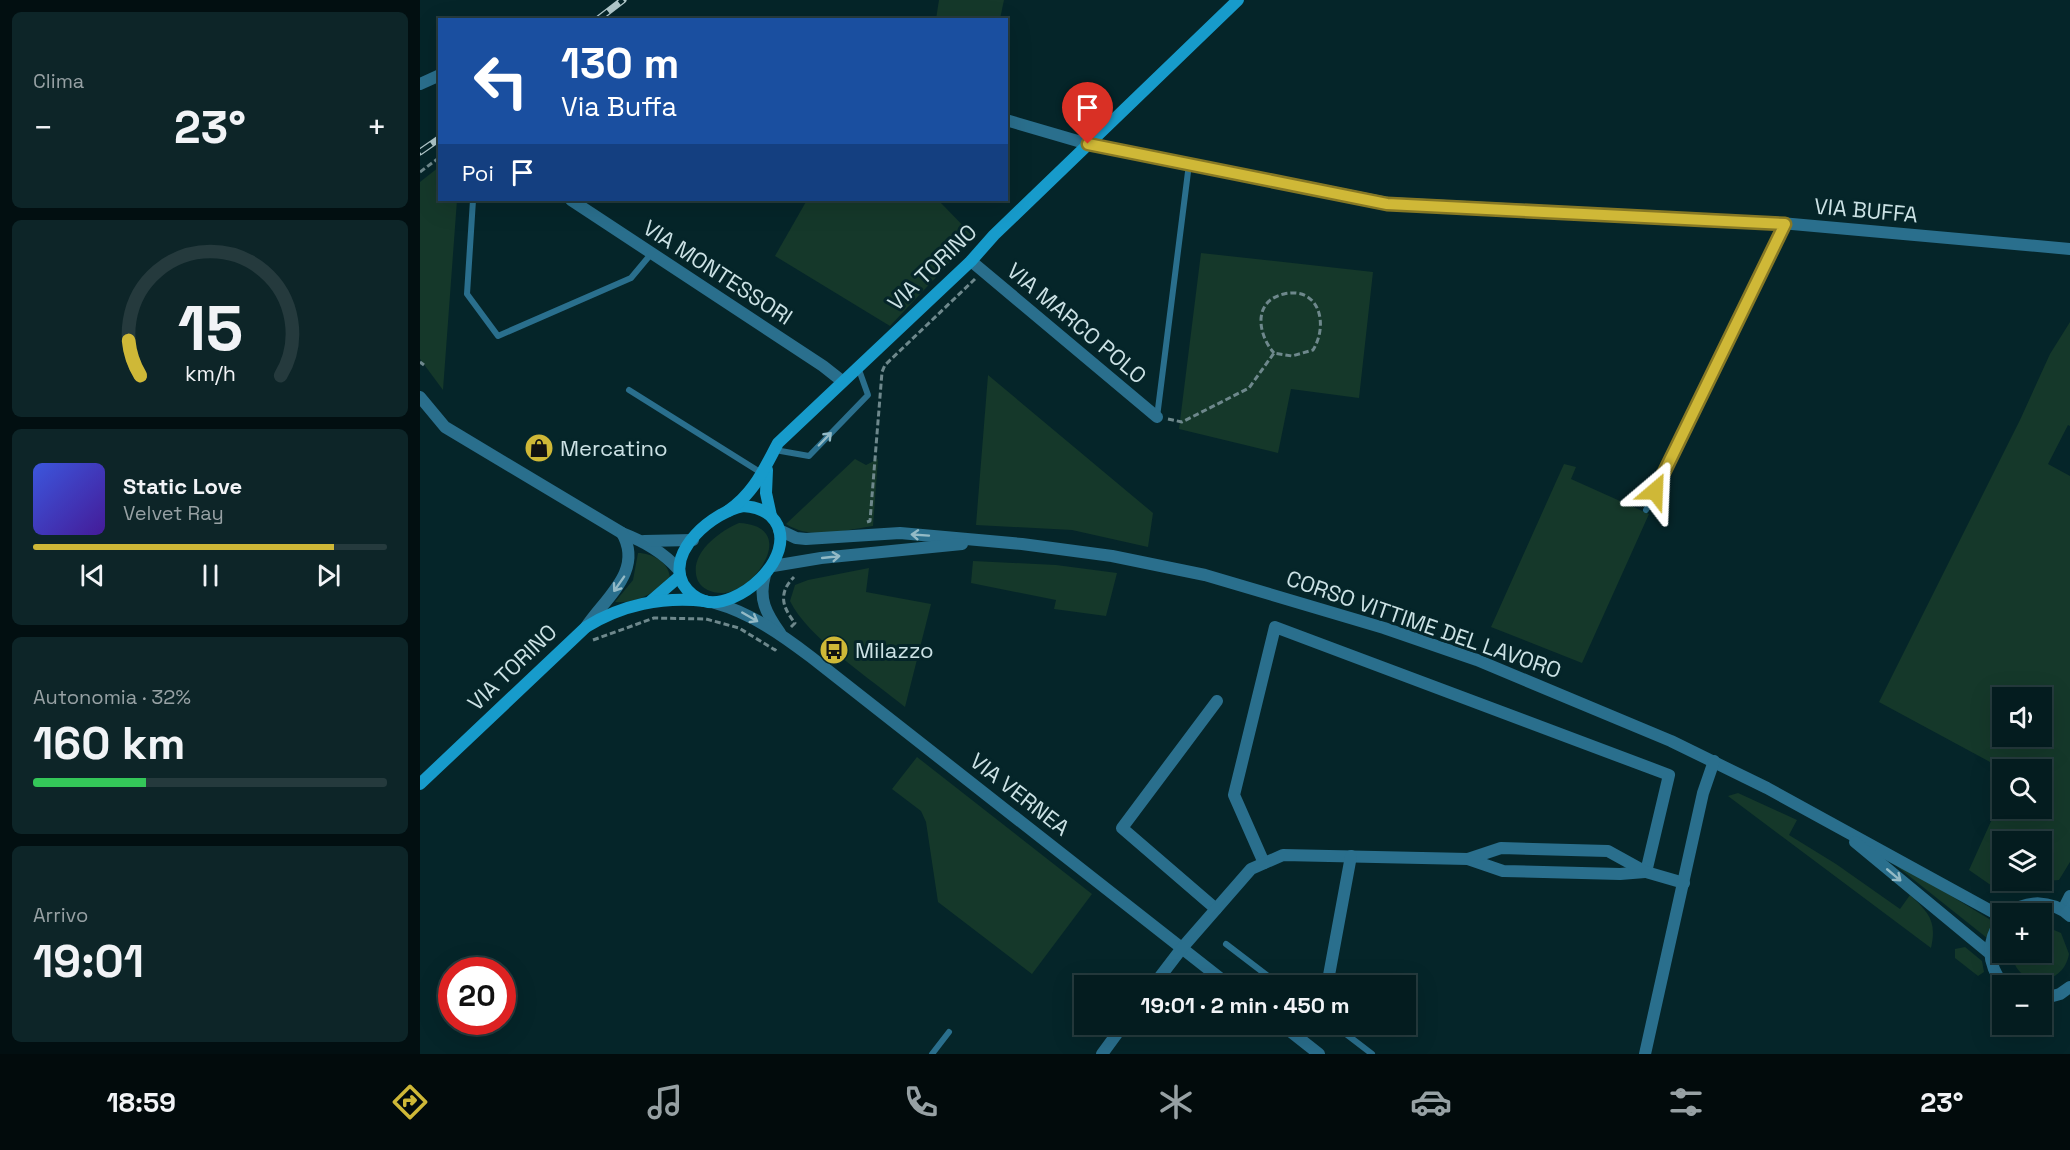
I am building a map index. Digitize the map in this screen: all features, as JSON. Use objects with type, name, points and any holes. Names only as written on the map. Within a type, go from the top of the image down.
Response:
[{"type":"main road","name":"VIA TORINO","points":[[766,472],[778,443],[971,261],[994,235],[1238,0]]},
{"type":"main road","points":[[710,602],[691,594],[680,573],[684,549],[712,521],[749,495],[766,472]]},
{"type":"main road","points":[[647,603],[688,599],[710,602],[734,597],[769,570],[781,545],[779,530],[771,516],[766,493],[766,472]]},
{"type":"main road","points":[[728,511],[751,507],[771,516]]},
{"type":"main road","points":[[647,603],[680,573]]},
{"type":"main road","name":"VIA TORINO","points":[[420,784],[586,627],[608,615],[647,603]]},
{"type":"street","points":[[420,84],[438,76]]},
{"type":"street","name":"VIA BUFFA","points":[[1008,121],[1088,144],[1387,204],[1785,224],[2070,249]]},
{"type":"street","name":"VIA MONTESSORI","points":[[572,201],[823,366],[842,381]]},
{"type":"street","name":"VIA MARCO POLO","points":[[971,261],[1157,417]]},
{"type":"street","points":[[420,397],[446,427],[622,533],[643,541],[662,553],[680,573]]},
{"type":"street","points":[[779,530],[796,538],[806,539],[900,533],[978,542]]},
{"type":"street","points":[[586,627],[624,577],[629,553],[622,533]]},
{"type":"street","points":[[643,541],[693,540]]},
{"type":"street","points":[[783,637],[762,601],[761,589],[769,570],[821,558],[978,542]]},
{"type":"street","name":"CORSO VITTIME DEL LAVORO","points":[[978,542],[1022,544],[1112,556],[1205,575],[1295,600],[1477,660],[1571,697],[1714,761],[1992,912]]},
{"type":"street","name":"VIA VERNEA","points":[[710,602],[735,608],[783,637],[1216,975]]},
{"type":"street","points":[[1264,863],[1234,795],[1275,627],[1669,775],[1646,872]]},
{"type":"street","points":[[1216,909],[1122,828],[1217,701]]},
{"type":"street","points":[[1645,1054],[1703,793],[1714,761]]},
{"type":"street","name":"CORSO VITTIME DEL LAVORO","points":[[1833,824],[1988,952]]},
{"type":"street","points":[[1468,859],[1501,849],[1608,851],[1646,872],[1684,883]]},
{"type":"street","points":[[1161,975],[1251,869],[1283,855],[1468,859],[1503,871],[1620,874],[1646,872]]},
{"type":"street","points":[[1329,975],[1351,856]]},
{"type":"street","points":[[2052,906],[2067,913],[2070,896]]},
{"type":"street","points":[[1992,938],[1988,952],[1997,975]]},
{"type":"street","points":[[2052,997],[2067,994]]},
{"type":"street","points":[[1102,1054],[1116,1035]]},
{"type":"street","points":[[1295,1035],[1319,1054]]},
{"type":"lane","points":[[1157,417],[1189,164]]},
{"type":"lane","points":[[473,201],[467,294],[498,336],[631,278],[651,254]]},
{"type":"lane","points":[[1646,510],[1785,224]]},
{"type":"lane","points":[[774,450],[809,456],[868,395],[858,367]]},
{"type":"lane","points":[[628,390],[766,472]]},
{"type":"lane","points":[[1226,944],[1267,975]]},
{"type":"lane","points":[[932,1054],[948,1032]]},
{"type":"lane","points":[[1347,1035],[1372,1054]]},
{"type":"path","points":[[420,172],[438,158]]},
{"type":"path","points":[[861,534],[860,525],[870,521],[882,372],[885,365],[983,272]]},
{"type":"path","points":[[1284,294],[1300,296],[1314,303],[1322,319],[1321,337],[1313,350],[1292,356],[1274,353],[1263,341],[1260,313],[1270,301],[1284,294]]},
{"type":"path","points":[[1157,417],[1182,422],[1239,394],[1249,388],[1274,353]]},
{"type":"path","points":[[420,362],[424,365]]},
{"type":"path","points":[[567,643],[598,639],[636,622],[654,618],[706,619],[739,628],[775,650],[795,623],[783,608],[782,594],[792,577],[803,574]]},
{"type":"green space","points":[[939,0],[1004,0],[1000,18],[936,18]]},
{"type":"green space","points":[[438,168],[438,201],[457,201],[443,390],[420,359],[420,182]]},
{"type":"green space","points":[[806,201],[939,201],[974,237],[890,326],[775,256]]},
{"type":"green space","points":[[1201,253],[1373,272],[1359,398],[1291,389],[1278,453],[1179,429]]},
{"type":"green space","points":[[2070,322],[2070,426],[2068,425],[2048,464],[2070,476],[2070,862],[2059,880],[2052,881],[2052,831],[1992,831],[1992,886],[1969,870],[1992,819],[2052,819],[2052,759],[1992,759],[1992,763],[1879,702],[2020,420],[2050,354]]},
{"type":"green space","points":[[988,375],[1153,513],[1148,547],[1072,530],[976,525]]},
{"type":"green space","points":[[855,459],[866,465],[878,459],[873,526],[817,533],[796,529],[786,524]]},
{"type":"green space","points":[[1564,464],[1576,467],[1571,479],[1649,514],[1582,663],[1491,627]]},
{"type":"green space","points":[[739,523],[757,527],[767,535],[769,547],[766,560],[758,572],[734,590],[721,593],[708,590],[698,581],[697,562],[714,538]]},
{"type":"green space","points":[[638,553],[649,555],[663,563],[667,567],[670,578],[645,596],[631,601],[615,602],[633,580]]},
{"type":"green space","points":[[973,561],[1056,565],[1117,573],[1106,616],[1054,609],[1056,600],[971,583]]},
{"type":"green space","points":[[869,568],[866,592],[931,604],[905,707],[825,643],[798,615],[790,601],[795,585],[808,580]]},
{"type":"green space","points":[[917,757],[1092,894],[1032,974],[938,902],[926,822],[921,811],[892,789]]},
{"type":"green space","points":[[1738,793],[1797,820],[1789,835],[1836,864],[1900,909],[1910,895],[1930,918],[1933,931],[1931,948],[1728,796]]},
{"type":"green space","points":[[1879,852],[1992,921],[1987,938]]},
{"type":"green space","points":[[2052,929],[2061,933],[2069,954],[2058,974],[2052,977],[2052,975],[2025,975],[2014,963],[2052,963]]},
{"type":"green space","points":[[1965,947],[1982,961],[1984,972],[1978,976],[1955,958],[1955,949]]},
{"type":"railway","points":[[600,18],[623,0]]},
{"type":"railway","points":[[420,152],[438,139]]},
{"type":"place","name":"Mercatino","points":[[539,448]]},
{"type":"place","name":"Milazzo","points":[[834,650]]},
{"type":"route","points":[[1088,144],[1387,204],[1785,224],[1655,491]]}]
